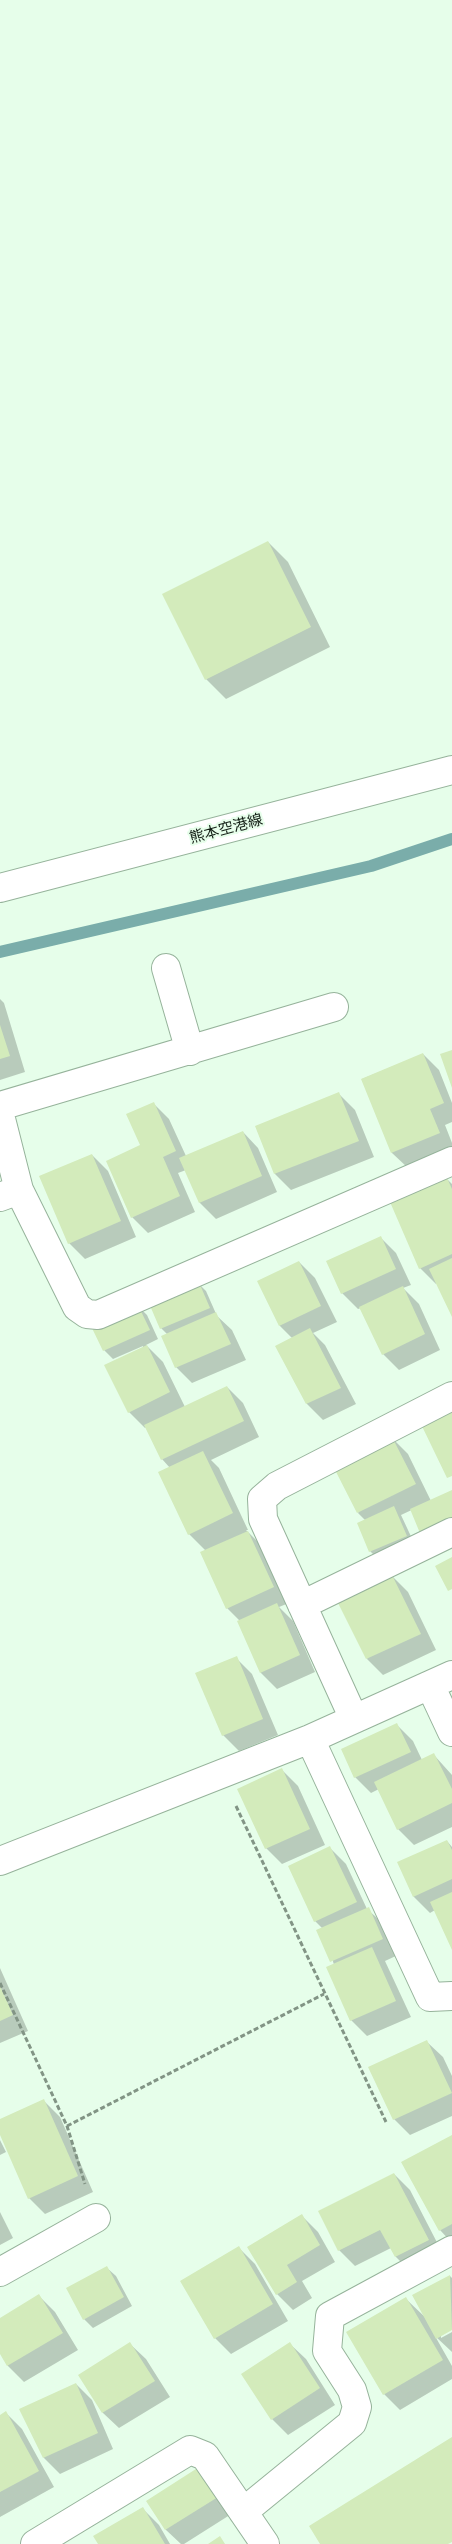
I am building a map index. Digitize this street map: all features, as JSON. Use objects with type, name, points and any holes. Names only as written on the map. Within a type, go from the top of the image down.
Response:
[{"type":"street","name":"熊本空港線","points":[[0,888],[452,770]]},
{"type":"street","points":[[166,968],[190,1051]]},
{"type":"street","points":[[0,1106],[334,1007]]},
{"type":"street","points":[[0,1115],[10,1193],[77,1306],[87,1314],[98,1315],[452,1161]]},
{"type":"street","points":[[354,1719],[263,1519],[262,1500],[277,1486],[452,1396]]},
{"type":"street","points":[[302,1605],[452,1532]]},
{"type":"street","points":[[0,1861],[310,1739],[441,1680],[452,1732]]},
{"type":"street","points":[[310,1739],[430,1997],[452,1996]]},
{"type":"street","points":[[0,2272],[96,2218]]},
{"type":"street","points":[[243,2512],[352,2423],[357,2407],[352,2390],[327,2350],[330,2316],[452,2250]]},
{"type":"street","points":[[35,2544],[190,2450],[205,2456],[265,2544]]},
{"type":"path","points":[[232,1797],[386,2122]]},
{"type":"path","points":[[0,1983],[66,2126],[96,2218]]},
{"type":"path","points":[[66,2126],[324,1994]]},
{"type":"building","points":[[268,541],[311,627],[205,680],[162,594]]},
{"type":"building","points":[[0,1025],[10,1056],[0,1059]]},
{"type":"building","points":[[452,1050],[452,1088],[440,1054]]},
{"type":"building","points":[[423,1053],[444,1103],[430,1109],[440,1133],[391,1153],[361,1079]]},
{"type":"building","points":[[339,1092],[359,1141],[274,1174],[255,1126]]},
{"type":"building","points":[[154,1102],[176,1151],[163,1157],[180,1196],[131,1218],[106,1161],[140,1145],[126,1114]]},
{"type":"building","points":[[243,1131],[262,1176],[199,1203],[179,1158]]},
{"type":"building","points":[[92,1154],[121,1221],[68,1244],[39,1176]]},
{"type":"building","points":[[447,1178],[452,1189],[452,1254],[419,1269],[390,1202]]},
{"type":"building","points":[[381,1236],[396,1269],[341,1294],[326,1261]]},
{"type":"building","points":[[452,1258],[452,1317],[429,1269]]},
{"type":"building","points":[[299,1261],[321,1306],[279,1326],[257,1281]]},
{"type":"building","points":[[198,1280],[210,1308],[160,1329],[148,1301]]},
{"type":"building","points":[[403,1286],[425,1334],[382,1355],[359,1307]]},
{"type":"building","points":[[138,1305],[150,1330],[103,1351],[91,1326]]},
{"type":"building","points":[[216,1312],[231,1344],[175,1368],[161,1336]]},
{"type":"building","points":[[310,1328],[341,1388],[306,1404],[275,1346]]},
{"type":"building","points":[[147,1345],[170,1392],[128,1413],[104,1365]]},
{"type":"building","points":[[227,1386],[244,1421],[161,1460],[144,1425]]},
{"type":"building","points":[[452,1403],[452,1476],[447,1478],[419,1420]]},
{"type":"building","points":[[392,1437],[416,1484],[357,1513],[333,1466]]},
{"type":"building","points":[[203,1451],[233,1513],[188,1535],[158,1472]]},
{"type":"building","points":[[452,1490],[452,1525],[422,1538],[410,1509]]},
{"type":"building","points":[[394,1506],[407,1536],[369,1552],[357,1523]]},
{"type":"building","points":[[248,1531],[274,1587],[226,1609],[200,1552]]},
{"type":"building","points":[[452,1557],[452,1589],[448,1591],[435,1566]]},
{"type":"building","points":[[392,1575],[421,1634],[366,1659],[337,1601]]},
{"type":"building","points":[[277,1603],[300,1655],[260,1673],[237,1621]]},
{"type":"building","points":[[237,1656],[263,1719],[222,1736],[195,1673]]},
{"type":"building","points":[[397,1723],[411,1752],[354,1778],[341,1749]]},
{"type":"building","points":[[434,1753],[452,1789],[452,1803],[397,1830],[374,1782]]},
{"type":"building","points":[[282,1768],[310,1829],[265,1849],[237,1789]]},
{"type":"building","points":[[447,1840],[452,1850],[452,1879],[413,1897],[397,1862]]},
{"type":"building","points":[[330,1846],[357,1902],[314,1922],[288,1866]]},
{"type":"building","points":[[452,1892],[452,1950],[430,1902]]},
{"type":"building","points":[[369,1907],[383,1939],[330,1962],[316,1930]]},
{"type":"building","points":[[372,1947],[396,2001],[350,2021],[326,1967]]},
{"type":"building","points":[[0,1986],[13,2015],[0,2021]]},
{"type":"building","points":[[427,2040],[452,2093],[393,2120],[368,2067]]},
{"type":"building","points":[[44,2099],[78,2176],[28,2199],[0,2135],[0,2119]]},
{"type":"building","points":[[452,2135],[452,2224],[439,2231],[401,2162]]},
{"type":"building","points":[[394,2173],[429,2240],[395,2257],[380,2230],[338,2251],[318,2211]]},
{"type":"building","points":[[302,2214],[320,2245],[287,2265],[297,2282],[276,2295],[247,2247]]},
{"type":"building","points":[[239,2246],[273,2304],[214,2339],[180,2281]]},
{"type":"building","points":[[107,2266],[124,2297],[83,2320],[66,2288]]},
{"type":"building","points":[[450,2275],[452,2330],[436,2339],[412,2295]]},
{"type":"building","points":[[39,2294],[63,2333],[7,2366],[0,2354],[0,2318]]},
{"type":"building","points":[[406,2297],[443,2360],[383,2395],[346,2332]]},
{"type":"building","points":[[130,2342],[155,2381],[102,2413],[78,2375]]},
{"type":"building","points":[[290,2342],[320,2388],[271,2420],[241,2374]]},
{"type":"building","points":[[76,2383],[98,2433],[43,2458],[19,2409]]},
{"type":"building","points":[[6,2411],[39,2471],[0,2492],[0,2415]]},
{"type":"building","points":[[452,2437],[452,2542],[448,2544],[320,2544],[309,2526]]},
{"type":"building","points":[[199,2467],[218,2497],[165,2530],[146,2501]]},
{"type":"building","points":[[143,2507],[165,2544],[98,2544],[93,2536]]},
{"type":"building","points":[[220,2536],[225,2544],[208,2544]]},
{"type":"waterway","points":[[0,952],[371,866],[452,839]]}]
